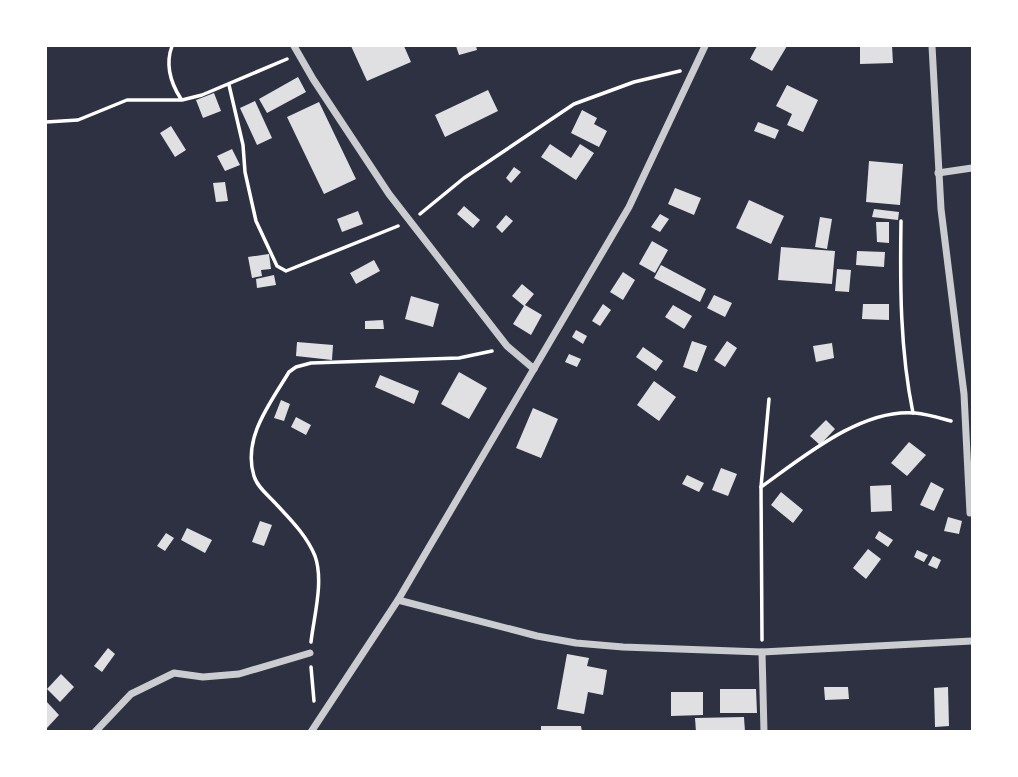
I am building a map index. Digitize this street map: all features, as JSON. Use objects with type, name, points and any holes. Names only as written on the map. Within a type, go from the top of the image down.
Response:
[{"type":"street","points":[[294,46],[389,194],[507,346],[534,369]]},
{"type":"street","points":[[310,732],[398,600],[629,207],[705,46]]},
{"type":"street","points":[[932,46],[944,245],[964,394],[972,513]]},
{"type":"street","points":[[938,173],[972,168]]},
{"type":"street","points":[[398,600],[537,636],[623,648],[762,652],[972,641]]},
{"type":"street","points":[[762,652],[764,732]]},
{"type":"street","points":[[95,732],[131,694],[174,673],[203,677],[239,674],[310,653]]},
{"type":"path","points":[[172,46],[167,61],[168,69],[174,89],[182,100]]},
{"type":"path","points":[[46,122],[78,120],[127,100],[182,100],[229,85],[299,54]]},
{"type":"path","points":[[229,85],[256,221],[272,257],[281,270],[286,271],[410,222],[464,178],[574,104],[634,82],[695,67]]},
{"type":"path","points":[[901,221],[903,335],[913,413]]},
{"type":"path","points":[[316,724],[310,653],[318,576],[315,558],[294,523],[259,486],[254,477],[254,438],[258,425],[289,372],[311,363],[459,359],[507,346]]},
{"type":"path","points":[[762,652],[761,487],[769,399]]},
{"type":"path","points":[[761,487],[837,435],[883,417],[913,413],[938,417],[965,426]]},
{"type":"building","points":[[351,46],[404,46],[411,62],[367,81]]},
{"type":"building","points":[[456,46],[476,46],[477,50],[459,55]]},
{"type":"building","points":[[757,46],[787,46],[772,71],[750,59]]},
{"type":"building","points":[[860,46],[892,46],[893,63],[860,64]]},
{"type":"building","points":[[298,77],[306,92],[267,113],[259,99]]},
{"type":"building","points":[[787,85],[818,100],[803,132],[787,125],[792,114],[776,106]]},
{"type":"building","points":[[488,90],[498,111],[445,137],[435,115]]},
{"type":"building","points":[[214,93],[221,111],[203,118],[196,100]]},
{"type":"building","points":[[255,101],[272,138],[257,145],[240,108]]},
{"type":"building","points":[[319,102],[356,179],[324,194],[287,117]]},
{"type":"building","points":[[582,110],[597,118],[594,124],[607,131],[599,147],[571,133]]},
{"type":"building","points":[[758,122],[779,130],[775,139],[754,131]]},
{"type":"building","points":[[171,126],[186,150],[175,157],[160,133]]},
{"type":"building","points":[[550,144],[571,158],[580,144],[594,153],[576,180],[541,157]]},
{"type":"building","points":[[232,149],[240,165],[225,171],[217,156]]},
{"type":"building","points":[[869,161],[903,164],[900,205],[866,202]]},
{"type":"building","points":[[514,167],[521,172],[511,183],[506,178]]},
{"type":"building","points":[[225,182],[228,201],[216,202],[213,183]]},
{"type":"building","points":[[675,188],[701,198],[694,215],[668,204]]},
{"type":"building","points":[[749,200],[784,216],[771,244],[736,228]]},
{"type":"building","points":[[464,206],[480,220],[473,228],[457,214]]},
{"type":"building","points":[[874,209],[899,212],[898,220],[872,217]]},
{"type":"building","points":[[358,211],[363,224],[342,232],[337,219]]},
{"type":"building","points":[[660,214],[669,219],[660,232],[651,227]]},
{"type":"building","points":[[506,215],[513,221],[502,233],[496,227]]},
{"type":"building","points":[[820,217],[832,219],[827,249],[815,247]]},
{"type":"building","points":[[876,222],[889,222],[889,243],[877,242]]},
{"type":"building","points":[[652,241],[668,250],[655,273],[639,264]]},
{"type":"building","points":[[781,247],[835,251],[832,284],[778,280]]},
{"type":"building","points":[[857,251],[885,252],[884,267],[856,265]]},
{"type":"building","points":[[269,254],[271,269],[261,270],[262,276],[252,278],[248,257]]},
{"type":"building","points":[[374,260],[380,271],[356,284],[350,273]]},
{"type":"building","points":[[661,265],[706,289],[700,302],[654,278]]},
{"type":"building","points":[[837,269],[851,270],[849,292],[835,291]]},
{"type":"building","points":[[623,272],[635,280],[623,300],[610,292]]},
{"type":"building","points":[[274,275],[276,285],[257,288],[256,279]]},
{"type":"building","points":[[522,284],[534,294],[525,305],[542,315],[531,335],[513,324],[524,306],[512,296]]},
{"type":"building","points":[[714,295],[732,303],[725,317],[707,308]]},
{"type":"building","points":[[411,296],[439,304],[433,327],[405,319]]},
{"type":"building","points":[[603,304],[611,310],[600,326],[592,321]]},
{"type":"building","points":[[863,304],[889,304],[889,320],[862,319]]},
{"type":"building","points":[[673,305],[692,316],[684,329],[665,317]]},
{"type":"building","points":[[383,320],[384,329],[365,329],[365,321]]},
{"type":"building","points":[[576,330],[587,336],[583,344],[572,337]]},
{"type":"building","points":[[692,341],[707,346],[697,372],[683,367]]},
{"type":"building","points":[[727,341],[737,348],[725,367],[714,360]]},
{"type":"building","points":[[297,342],[333,345],[332,360],[296,356]]},
{"type":"building","points":[[832,343],[834,358],[816,362],[813,346]]},
{"type":"building","points":[[643,347],[663,361],[656,371],[636,357]]},
{"type":"building","points":[[569,354],[581,359],[577,367],[565,362]]},
{"type":"building","points":[[459,372],[487,388],[469,419],[441,404]]},
{"type":"building","points":[[380,375],[419,391],[414,404],[375,387]]},
{"type":"building","points":[[654,381],[676,397],[659,421],[637,405]]},
{"type":"building","points":[[281,400],[290,404],[284,421],[274,418]]},
{"type":"building","points":[[533,408],[558,419],[541,458],[516,448]]},
{"type":"building","points":[[296,417],[311,425],[306,435],[291,427]]},
{"type":"building","points":[[826,420],[835,429],[820,445],[810,436]]},
{"type":"building","points":[[909,442],[926,455],[907,476],[891,463]]},
{"type":"building","points":[[721,468],[737,474],[728,496],[712,490]]},
{"type":"building","points":[[687,475],[704,483],[699,492],[682,484]]},
{"type":"building","points":[[931,482],[944,489],[934,511],[920,505]]},
{"type":"building","points":[[891,485],[892,511],[871,512],[870,486]]},
{"type":"building","points":[[781,492],[803,510],[793,523],[771,505]]},
{"type":"building","points":[[948,517],[962,521],[959,534],[944,531]]},
{"type":"building","points":[[260,521],[272,525],[264,546],[252,542]]},
{"type":"building","points":[[187,528],[212,540],[205,553],[181,540]]},
{"type":"building","points":[[879,531],[893,540],[888,547],[875,538]]},
{"type":"building","points":[[166,533],[174,538],[165,551],[157,546]]},
{"type":"building","points":[[868,549],[881,559],[866,579],[853,568]]},
{"type":"building","points":[[917,550],[928,555],[924,562],[914,557]]},
{"type":"building","points":[[933,556],[941,560],[937,569],[928,565]]},
{"type":"building","points":[[108,648],[115,654],[102,672],[94,666]]},
{"type":"building","points":[[567,654],[589,658],[587,666],[607,670],[603,695],[588,692],[584,714],[557,709]]},
{"type":"building","points":[[61,674],[74,687],[60,702],[47,689]]},
{"type":"building","points":[[824,687],[848,687],[849,699],[825,700]]},
{"type":"building","points":[[948,687],[949,726],[935,727],[934,688]]},
{"type":"building","points":[[720,689],[756,689],[757,713],[720,713]]},
{"type":"building","points":[[671,692],[703,692],[703,715],[671,716]]},
{"type":"building","points":[[46,701],[59,715],[46,729]]},
{"type":"building","points":[[744,717],[745,732],[696,732],[695,718]]},
{"type":"building","points":[[541,726],[581,726],[582,732],[541,732]]}]
